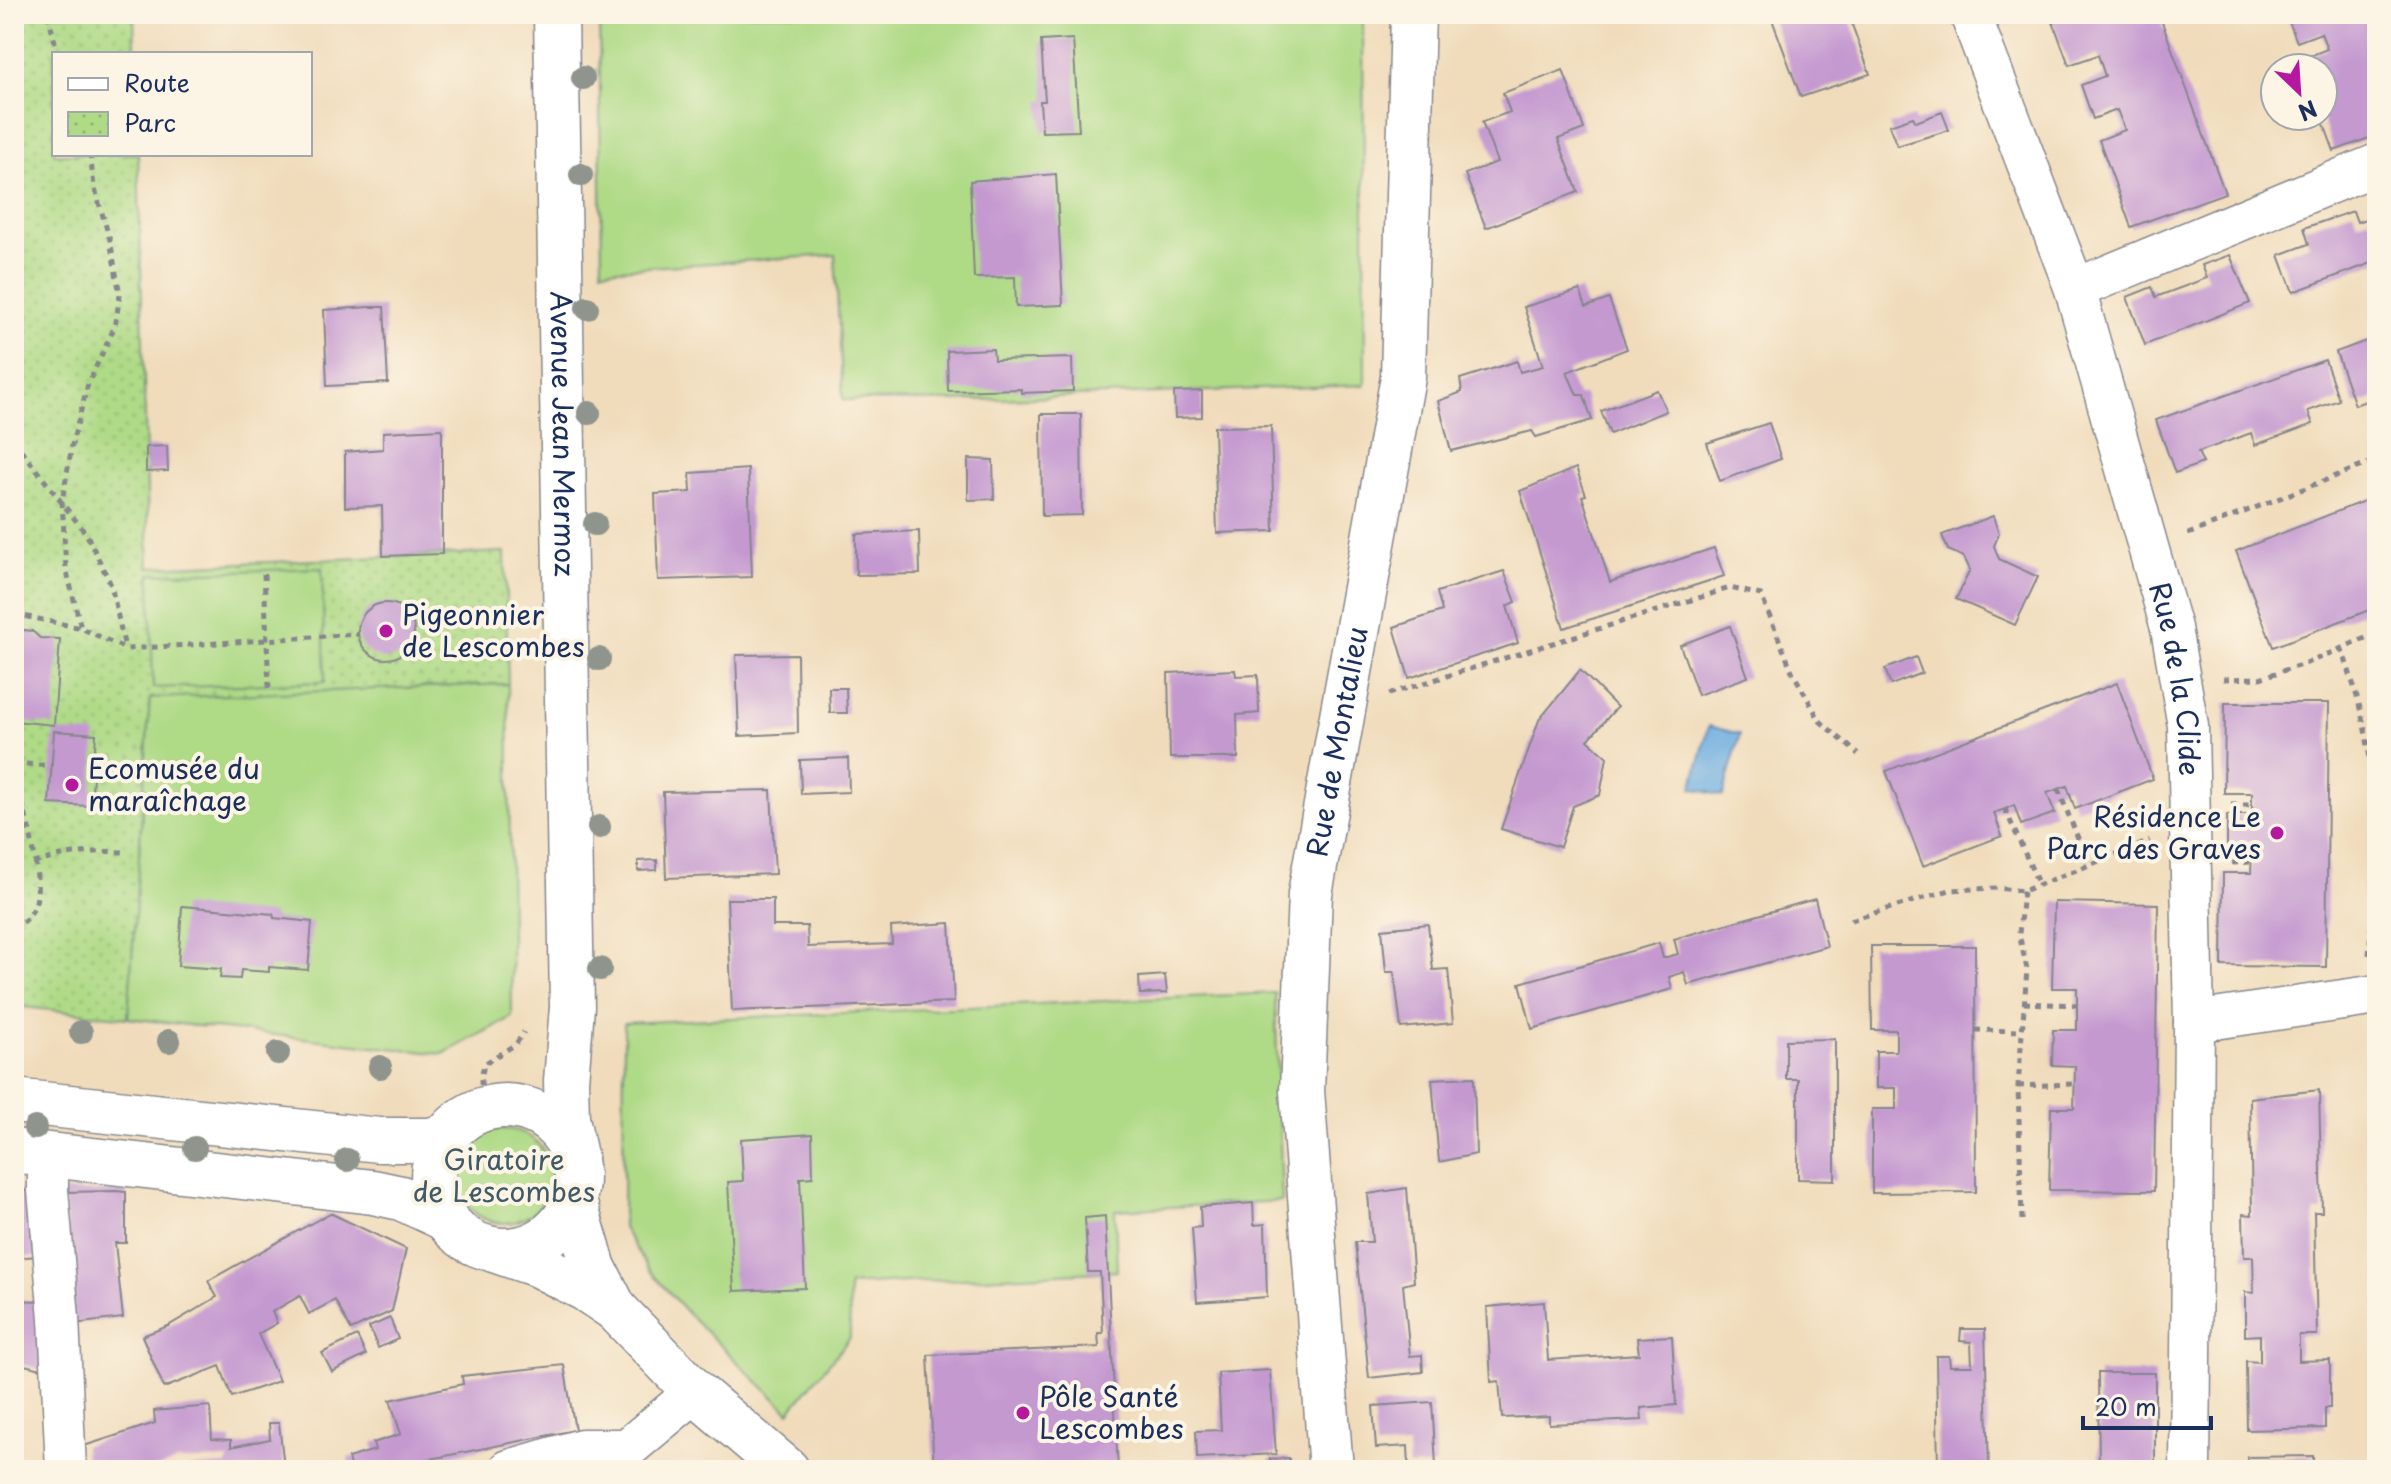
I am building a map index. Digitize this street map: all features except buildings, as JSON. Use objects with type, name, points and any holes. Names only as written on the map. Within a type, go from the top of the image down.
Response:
[{"type":"street","name":"Avenue Jean Mermoz","points":[[556,14],[571,945],[570,1047],[566,1081],[567,1118],[575,1156]]},
{"type":"street","name":"Rue de Montalieu","points":[[1331,1470],[1302,1091],[1310,894],[1403,377],[1413,14]]},
{"type":"street","name":"Rue de la Clide","points":[[1970,14],[2075,289],[2171,628],[2188,726],[2194,1022],[2190,1470]]},
{"type":"street","points":[[2075,289],[2377,164]]},
{"type":"street","points":[[2194,1022],[2374,996]]},
{"type":"street","points":[[505,1105],[528,1088],[570,1047]]},
{"type":"street","points":[[14,1101],[379,1140],[429,1140],[445,1136]]},
{"type":"street","points":[[494,1250],[519,1250],[543,1240],[562,1224],[574,1201],[578,1179],[575,1156],[564,1136],[548,1120],[527,1109],[505,1105],[482,1109],[462,1120],[445,1136],[435,1157],[432,1182],[437,1206],[450,1228],[470,1243],[538,1265],[585,1289],[615,1309],[695,1392],[787,1470]]},
{"type":"street","points":[[31,1153],[373,1192],[401,1198],[444,1218]]},
{"type":"street","points":[[31,1153],[48,1190],[59,1318],[66,1470]]},
{"type":"street","points":[[574,1201],[594,1268],[615,1309]]},
{"type":"street","points":[[509,1470],[582,1449],[625,1460],[695,1392]]},
{"type":"path","points":[[48,14],[58,52]]},
{"type":"path","points":[[81,628],[66,568],[62,501],[73,440],[88,384],[115,326],[120,295],[110,240],[94,186],[90,156]]},
{"type":"path","points":[[14,441],[87,535],[111,585],[126,649]]},
{"type":"path","points":[[2148,549],[2377,460]]},
{"type":"path","points":[[264,574],[269,688]]},
{"type":"path","points":[[1343,708],[1730,588],[1761,595],[1792,671],[1820,721],[1858,754]]},
{"type":"path","points":[[14,614],[81,628],[126,649],[358,634]]},
{"type":"path","points":[[2180,678],[2260,678],[2307,663],[2377,633]]},
{"type":"path","points":[[2341,647],[2360,699],[2374,776],[2372,820],[2377,834]]},
{"type":"path","points":[[14,763],[52,766]]},
{"type":"path","points":[[14,780],[27,816],[38,890],[28,917],[14,928]]},
{"type":"path","points":[[2058,789],[2089,865]]},
{"type":"path","points":[[2005,809],[2039,885]]},
{"type":"path","points":[[1851,920],[1950,890],[1999,888],[2023,891],[2155,838],[2190,835]]},
{"type":"path","points":[[34,863],[63,854],[100,850],[123,852]]},
{"type":"path","points":[[2374,996],[2369,956],[2377,856]]},
{"type":"path","points":[[2022,1220],[2018,1086],[2027,969],[2019,934],[2023,891]]},
{"type":"path","points":[[2024,1003],[2077,1005]]},
{"type":"path","points":[[1975,1030],[2023,1031]]},
{"type":"path","points":[[2018,1086],[2074,1084]]},
{"type":"green space","points":[[14,14],[134,14],[135,52],[52,52],[52,156],[138,156],[149,567],[505,552],[508,684],[150,699],[128,1018],[14,1006]]},
{"type":"green space","points":[[599,14],[1363,14],[1365,385],[949,401],[843,400],[835,255],[602,270]]},
{"type":"green space","points":[[322,568],[325,682],[153,688],[150,574]]},
{"type":"green space","points":[[508,684],[512,1017],[443,1054],[128,1018],[150,698]]},
{"type":"green space","points":[[1275,993],[1282,1201],[1115,1210],[1117,1271],[849,1285],[850,1338],[789,1412],[691,1317],[649,1270],[623,1228],[624,1023]]},
{"type":"green space","name":"Giratoire de Lescombes","points":[[504,1129],[522,1132],[537,1143],[548,1158],[551,1176],[548,1194],[537,1209],[522,1220],[504,1223],[486,1220],[471,1209],[460,1194],[457,1176],[460,1158],[471,1143],[486,1132]]},
{"type":"water","points":[[1709,726],[1740,734],[1723,796],[1692,788]]},
{"type":"place","name":"Pigeonnier de Lescombes","points":[[386,631]]},
{"type":"place","name":"Ecomusée du maraîchage","points":[[72,785]]},
{"type":"place","name":"Résidence Le Parc des Graves","points":[[2277,833]]},
{"type":"place","name":"Pôle Santé Lescombes","points":[[1023,1413]]}]
